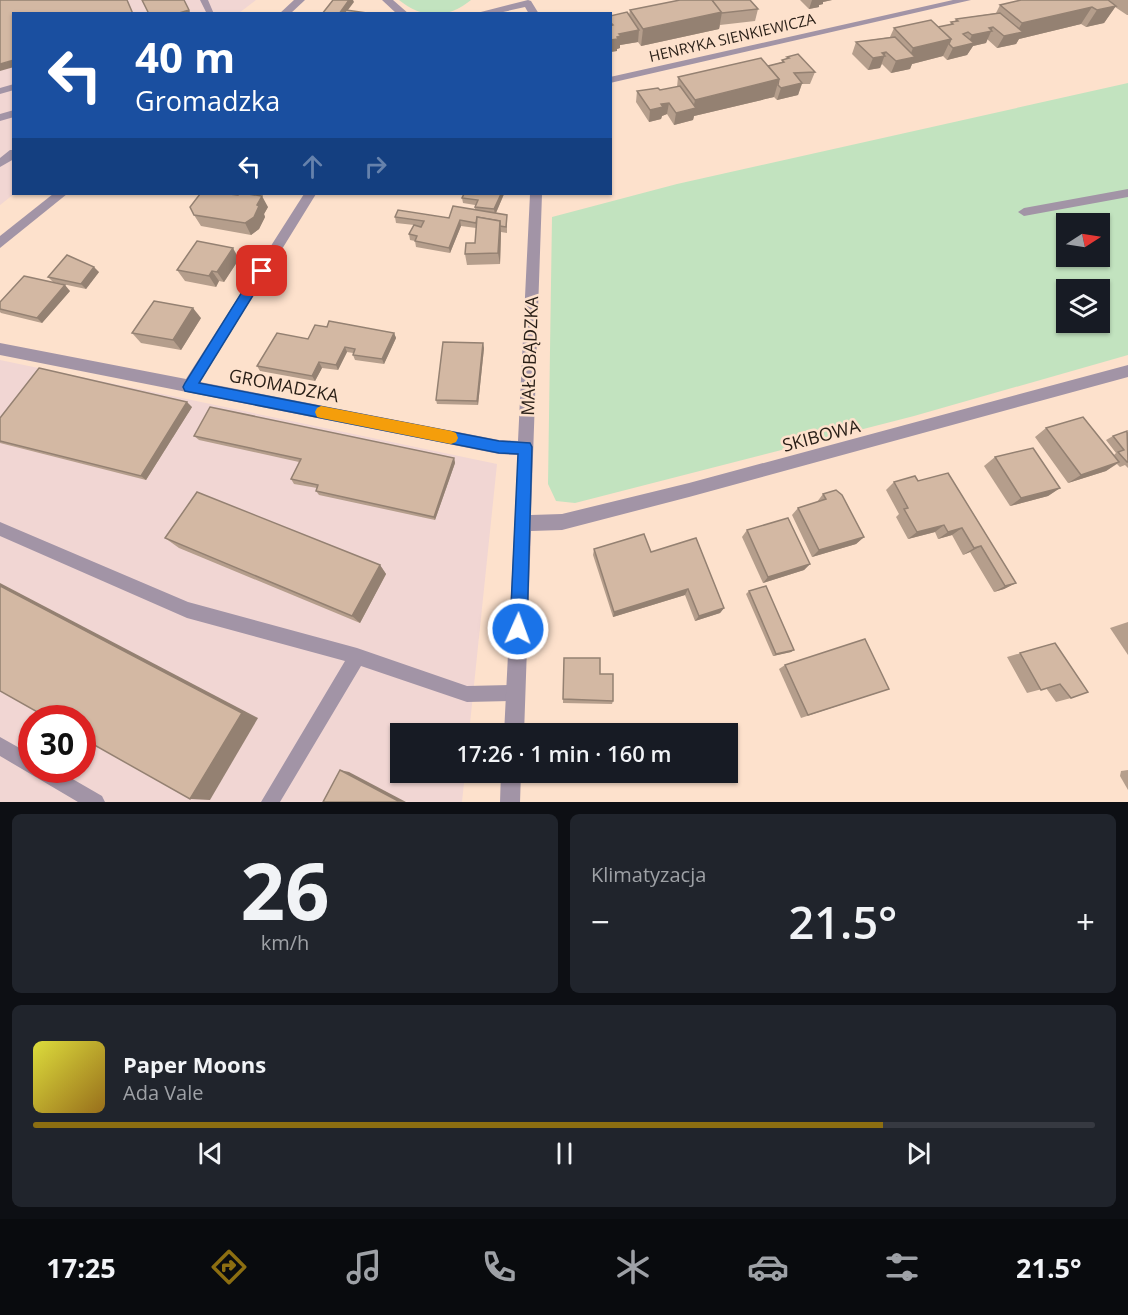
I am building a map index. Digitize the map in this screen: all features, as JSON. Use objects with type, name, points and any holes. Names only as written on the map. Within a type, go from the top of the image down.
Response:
[{"type":"street","points":[[286,12],[300,0]]},
{"type":"street","points":[[387,0],[402,12]]},
{"type":"street","points":[[486,12],[527,1],[541,0]]},
{"type":"street","name":"HENRYKA SIENKIEWICZA","points":[[612,80],[966,0]]},
{"type":"street","points":[[0,243],[61,195]]},
{"type":"street","points":[[189,387],[309,195]]},
{"type":"street","name":"MAŁOBĄDZKA","points":[[515,723],[536,195]]},
{"type":"street","name":"GROMADZKA","points":[[0,349],[499,447],[525,447]]},
{"type":"street","name":"SKIBOWA","points":[[522,523],[562,522],[1128,371]]},
{"type":"street","points":[[510,802],[511,783]]},
{"type":"lane","points":[[1024,212],[1128,193]]},
{"type":"lane","points":[[0,529],[187,610],[357,656],[467,694],[516,693]]},
{"type":"lane","points":[[270,802],[357,656]]},
{"type":"lane","points":[[0,746],[18,757]]},
{"type":"lane","points":[[63,783],[96,802]]},
{"type":"shaded area","points":[[0,0],[256,0],[240,12],[12,12],[13,195],[0,205]]},
{"type":"shaded area","points":[[0,360],[497,464],[470,723],[390,723],[390,783],[464,783],[462,802],[0,802]]},
{"type":"green space","points":[[399,0],[471,0],[448,12],[422,12]]},
{"type":"green space","points":[[1128,83],[1128,355],[914,416],[575,503],[556,501],[548,484],[552,217],[677,184]]},
{"type":"building","points":[[0,0],[127,0],[132,12],[12,12],[12,61],[0,64]]},
{"type":"building","points":[[142,0],[184,0],[189,10],[182,12],[148,12]]},
{"type":"building","points":[[333,0],[349,0],[340,12],[324,12]]},
{"type":"building","points":[[680,0],[712,0],[722,12],[643,29],[630,10]]},
{"type":"building","points":[[712,0],[750,0],[758,9],[722,13]]},
{"type":"building","points":[[1021,0],[1108,0],[1116,6],[1097,10],[1092,7],[1022,23],[1000,5]]},
{"type":"building","points":[[627,12],[639,30],[619,34],[621,36],[617,37],[618,39],[612,40],[612,16]]},
{"type":"building","points":[[1000,13],[1023,32],[1004,36],[993,27],[989,28],[992,31],[972,35],[968,32],[963,34],[974,43],[953,48],[949,44],[951,39],[938,27],[953,24],[951,22],[958,21],[956,19]]},
{"type":"building","points":[[931,20],[951,39],[913,48],[894,28]]},
{"type":"building","points":[[895,37],[915,57],[896,61],[886,52],[882,53],[885,56],[873,58],[856,42]]},
{"type":"building","points":[[798,54],[815,72],[794,73],[802,83],[781,88],[778,85],[779,79],[768,66],[784,62],[782,60],[789,58],[787,57]]},
{"type":"building","points":[[761,58],[779,79],[695,100],[678,77]]},
{"type":"building","points":[[680,86],[696,108],[676,113],[669,103],[661,104],[663,107],[650,110],[637,91],[658,88],[660,90]]},
{"type":"building","points":[[199,195],[262,196],[254,217],[245,223],[194,215],[190,207]]},
{"type":"building","points":[[464,195],[501,195],[494,209],[475,207],[478,200],[462,198]]},
{"type":"building","points":[[453,206],[507,215],[506,227],[500,226],[500,221],[477,217],[476,223],[460,220],[449,248],[415,241],[417,236],[409,234],[414,225],[421,227],[424,221],[395,217],[398,210],[449,218]]},
{"type":"building","points":[[477,217],[500,221],[498,253],[465,254],[466,243],[475,243]]},
{"type":"building","points":[[197,241],[233,248],[217,272],[212,271],[209,276],[177,270]]},
{"type":"building","points":[[67,255],[94,267],[81,284],[48,277]]},
{"type":"building","points":[[24,276],[65,285],[37,318],[0,309],[0,302]]},
{"type":"building","points":[[154,301],[193,308],[173,340],[132,333]]},
{"type":"building","points":[[329,321],[394,333],[382,359],[353,355],[355,349],[345,347],[336,365],[319,362],[312,376],[257,366],[277,333],[308,339],[315,325],[327,327]]},
{"type":"building","points":[[443,342],[483,343],[477,401],[436,400]]},
{"type":"building","points":[[39,368],[187,402],[141,476],[0,441],[0,418]]},
{"type":"building","points":[[210,407],[454,458],[434,517],[316,491],[318,485],[291,479],[301,459],[194,436]]},
{"type":"building","points":[[1083,417],[1119,462],[1081,475],[1046,428]]},
{"type":"building","points":[[1127,431],[1128,462],[1118,452],[1124,450],[1113,436]]},
{"type":"building","points":[[1033,448],[1060,488],[1021,498],[995,457]]},
{"type":"building","points":[[948,473],[1016,583],[1005,586],[981,546],[974,548],[962,528],[948,532],[944,525],[917,532],[904,509],[908,508],[894,482],[915,476],[918,481]]},
{"type":"building","points":[[836,490],[842,495],[864,537],[819,550],[798,508],[826,499],[823,494]]},
{"type":"building","points":[[197,492],[380,565],[352,616],[165,538]]},
{"type":"building","points":[[788,518],[810,564],[768,577],[747,530]]},
{"type":"building","points":[[644,534],[651,552],[696,538],[724,608],[699,616],[688,589],[614,612],[594,549]]},
{"type":"building","points":[[0,586],[242,713],[190,799],[96,746],[96,705],[25,705],[0,691]]},
{"type":"building","points":[[766,586],[794,650],[776,654],[749,591]]},
{"type":"building","points":[[865,639],[889,689],[808,715],[785,665]]},
{"type":"building","points":[[1055,643],[1088,692],[1071,698],[1060,684],[1041,690],[1020,653]]},
{"type":"building","points":[[564,658],[600,658],[600,674],[613,674],[613,701],[563,699]]},
{"type":"building","points":[[340,770],[400,802],[323,802]]},
{"type":"slow traffic","points":[[321,412],[451,438]]},
{"type":"route","points":[[262,271],[189,387],[499,447],[525,447],[518,629]]}]
